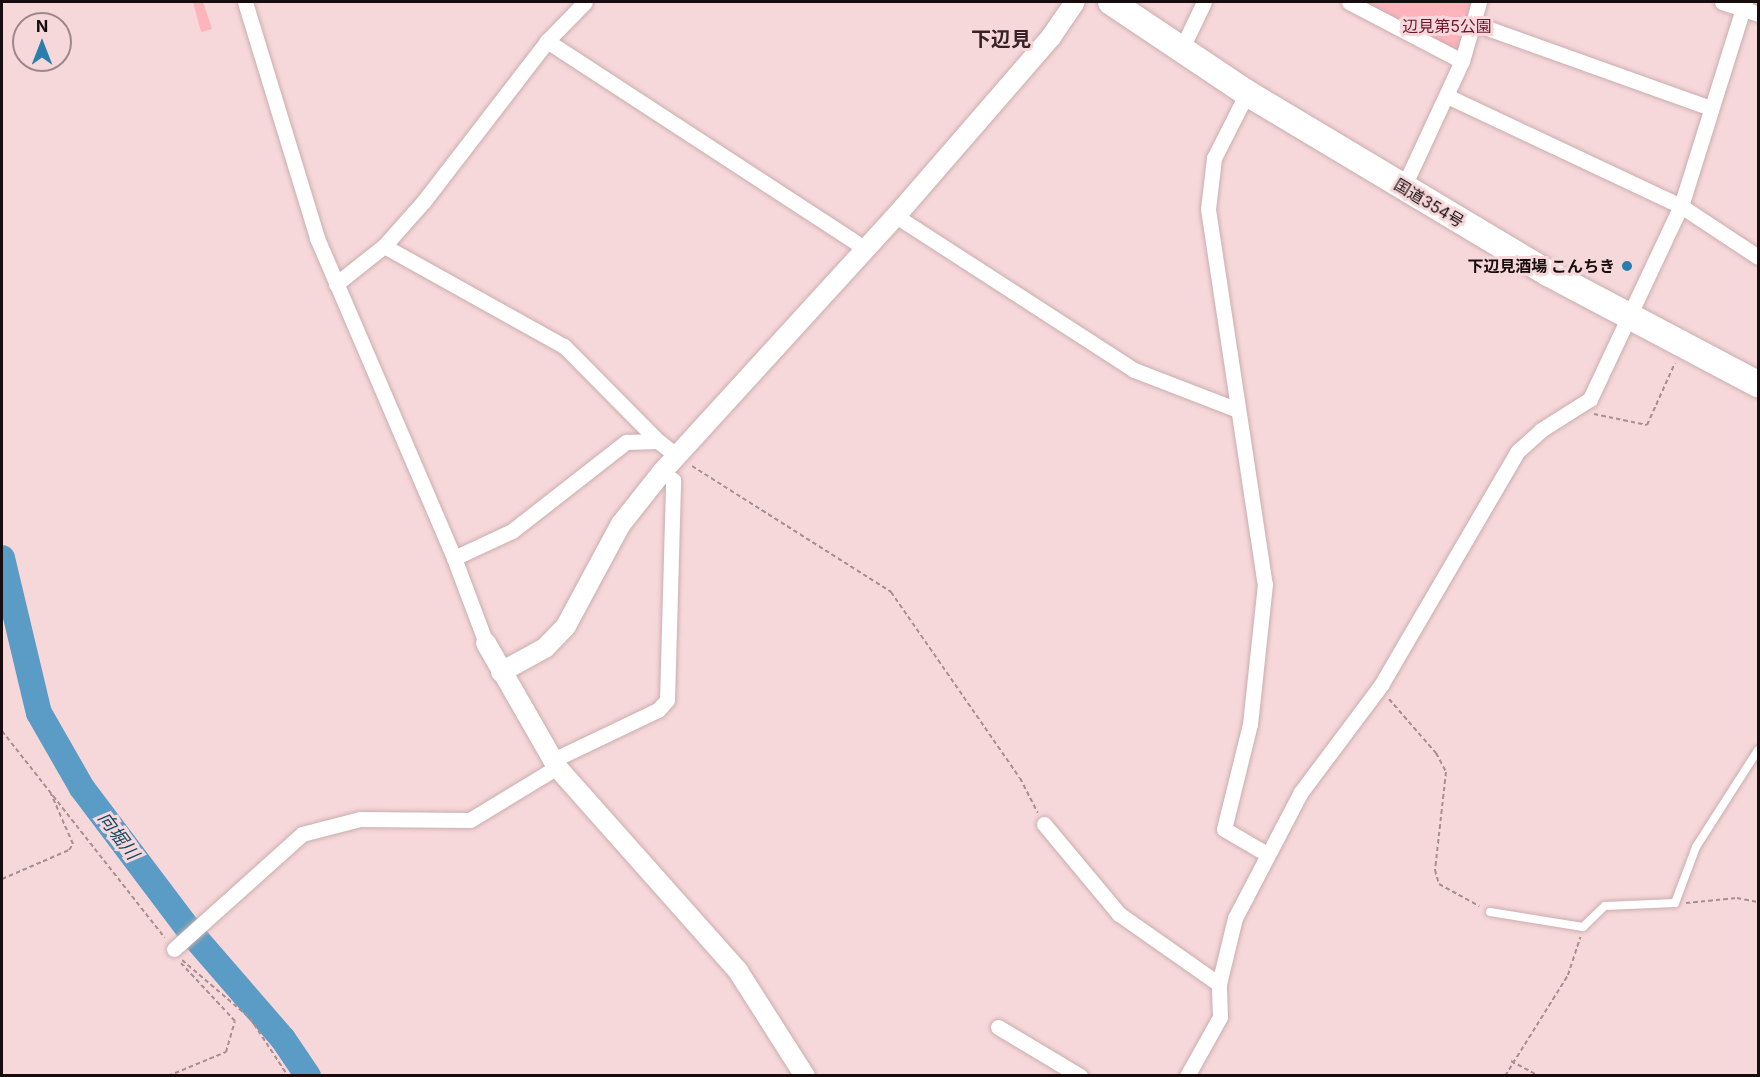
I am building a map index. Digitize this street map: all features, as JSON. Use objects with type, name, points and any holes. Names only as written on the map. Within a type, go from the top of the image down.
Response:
[{"type":"highway","name":"国道354号","points":[[1110,2],[1247,93],[1403,188],[1548,273],[1758,384]]},
{"type":"street","points":[[245,2],[317,238],[454,558],[486,643],[501,672],[555,763],[738,971],[805,1076]]},
{"type":"street","points":[[336,284],[384,246],[424,201],[547,41],[585,2]]},
{"type":"street","points":[[501,672],[545,648],[566,626],[621,524],[662,472],[896,216],[1051,38],[1076,2]]},
{"type":"street","points":[[1181,50],[1204,2]]},
{"type":"street","points":[[1349,2],[1462,61]]},
{"type":"street","points":[[1403,188],[1462,61],[1479,2]]},
{"type":"street","points":[[1722,2],[1744,5],[1758,14]]},
{"type":"street","points":[[1187,1076],[1220,1017],[1219,984],[1235,918],[1301,792],[1381,685],[1518,451],[1541,430],[1590,399],[1628,314],[1681,206],[1744,5]]},
{"type":"street","points":[[1473,23],[1711,108]]},
{"type":"street","points":[[547,41],[572,61],[866,249]]},
{"type":"street","points":[[1247,93],[1214,158],[1208,209],[1235,409],[1265,584],[1250,724],[1224,829],[1267,854]]},
{"type":"street","points":[[1447,96],[1681,206],[1758,257]]},
{"type":"street","points":[[896,216],[1134,370],[1235,409]]},
{"type":"street","points":[[384,246],[564,346],[658,441],[677,456]]},
{"type":"street","points":[[454,558],[512,531],[626,442],[658,441]]},
{"type":"street","points":[[178,946],[302,834],[360,819],[470,820],[555,763],[658,711],[667,700],[673,480],[662,472]]},
{"type":"street","points":[[1044,825],[1119,914],[1219,984]]},
{"type":"street","points":[[998,1028],[1080,1076]]},
{"type":"lane","points":[[1490,912],[1583,927],[1605,906],[1675,903],[1696,847],[1758,750]]},
{"type":"path","points":[[1566,416],[1585,412],[1647,425],[1683,344]]},
{"type":"path","points":[[677,456],[891,592],[1020,778],[1044,825]]},
{"type":"path","points":[[1381,685],[1436,753],[1446,772],[1435,870],[1439,884],[1490,912]]},
{"type":"path","points":[[2,731],[178,946]]},
{"type":"path","points":[[2,879],[69,850],[73,844],[50,791]]},
{"type":"path","points":[[1675,903],[1737,898],[1758,902]]},
{"type":"path","points":[[1505,1076],[1511,1061],[1568,975],[1583,927]]},
{"type":"path","points":[[168,1076],[226,1052],[235,1021],[184,969],[178,956],[250,1018],[288,1076]]},
{"type":"path","points":[[1511,1061],[1539,1076]]},
{"type":"green space","points":[[193,2],[203,2],[212,29],[201,32]]},
{"type":"green space","name":"辺見第5公園","points":[[1349,2],[1479,2],[1462,61]]},
{"type":"waterway","name":"向堀川","points":[[2,558],[39,713],[82,788],[192,934],[283,1039],[308,1076]]},
{"type":"place","name":"下辺見酒場 こんちき","points":[[1627,266]]},
{"type":"district","name":"下辺見","points":[[1001,39]]}]
